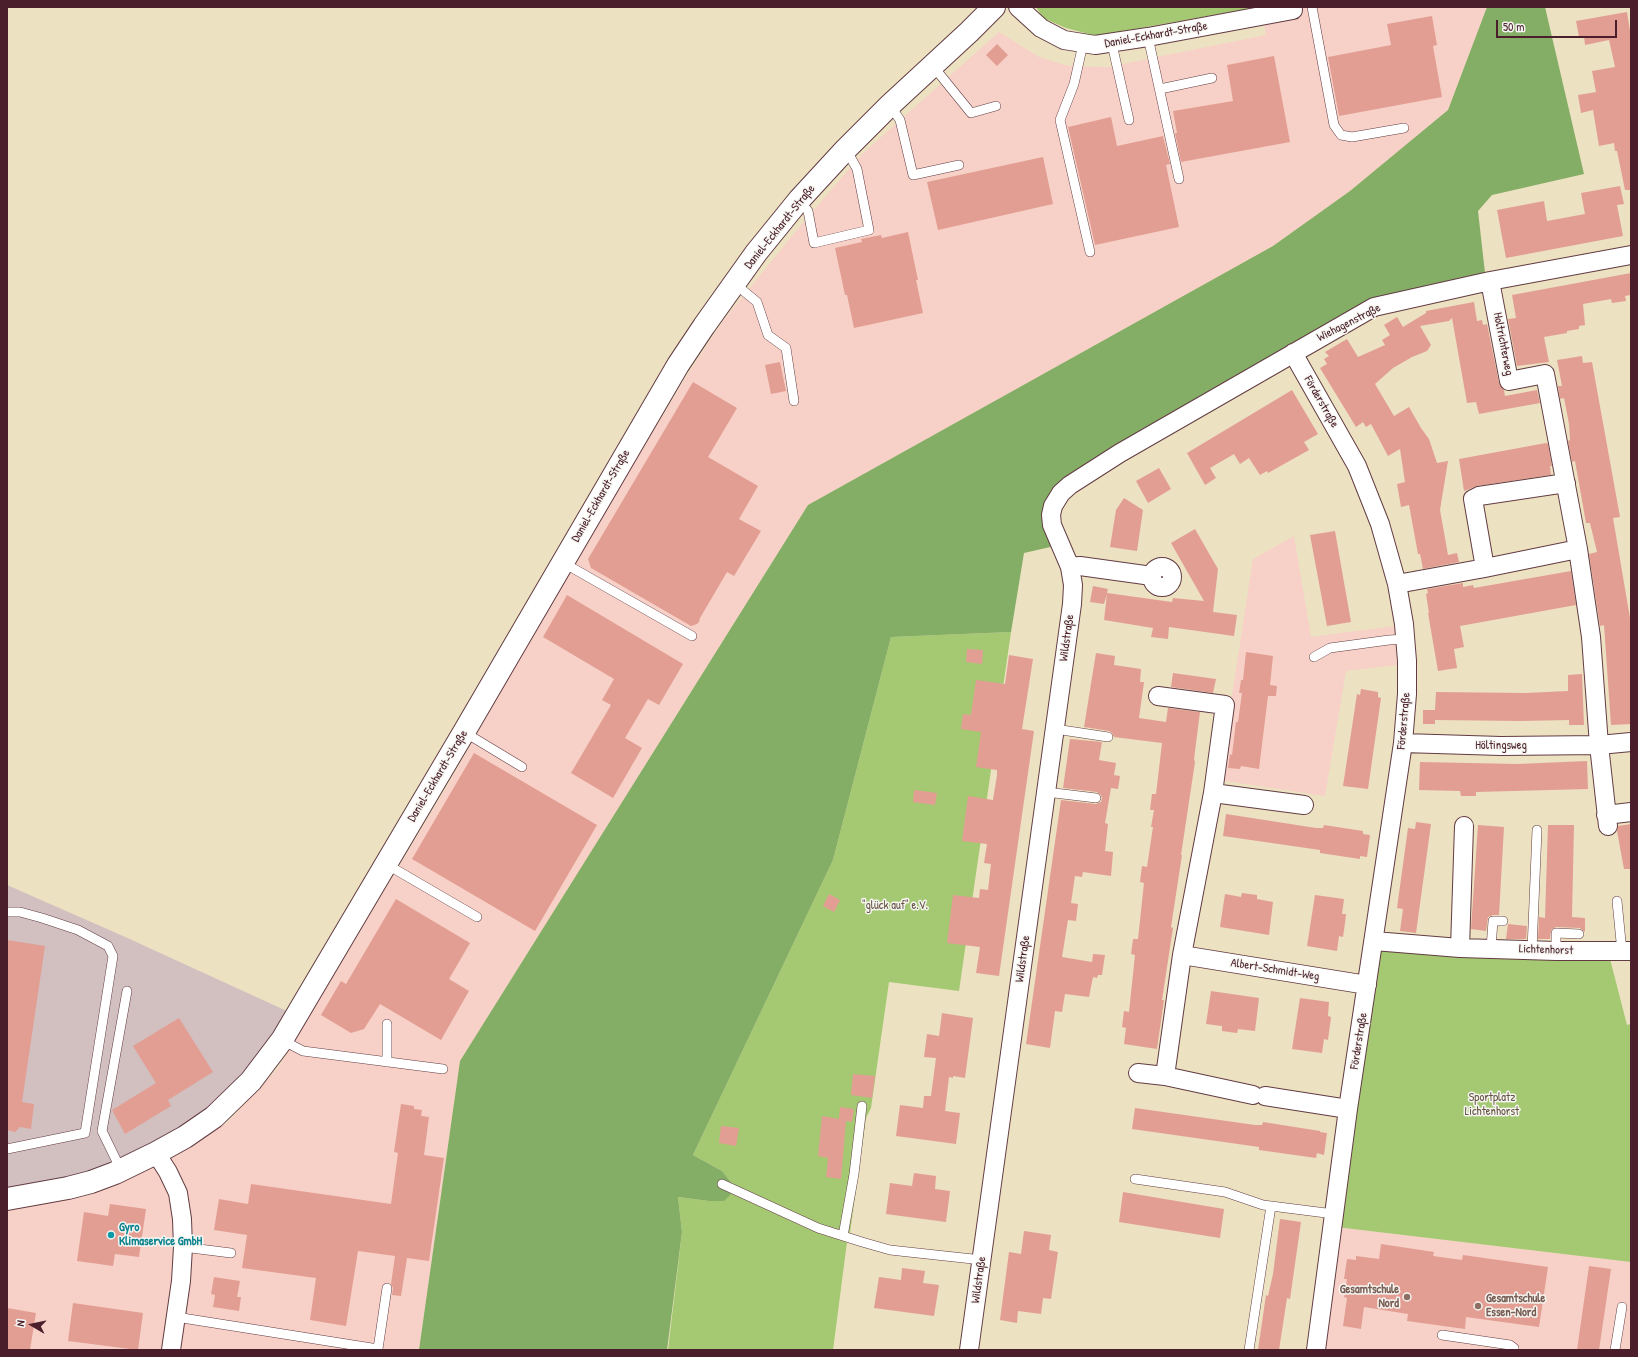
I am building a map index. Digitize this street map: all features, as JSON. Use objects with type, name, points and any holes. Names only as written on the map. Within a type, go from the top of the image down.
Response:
[{"type":"street","name":"Daniel-Eckhardt-Straße","points":[[7,1199],[68,1188],[91,1182],[121,1170],[156,1153],[197,1129],[214,1117],[233,1100],[263,1067],[282,1040],[678,365],[734,283],[756,253],[800,200],[846,149],[890,105],[994,7]]},
{"type":"street","name":"Daniel-Eckhardt-Straße","points":[[1018,7],[1041,28],[1064,40],[1095,45],[1112,44],[1299,8]]},
{"type":"street","name":"Wiehagenstraße","points":[[1096,469],[1374,307],[1490,282],[1631,255]]},
{"type":"street","name":"Holtrichterweg","points":[[1490,282],[1509,381],[1545,374],[1578,549],[1591,637],[1599,745]]},
{"type":"street","name":"Förderstraße","points":[[1293,353],[1357,466],[1380,524],[1397,584],[1406,639],[1407,694],[1403,743],[1348,1109],[1316,1350]]},
{"type":"street","name":"Wildstraße","points":[[969,1350],[1072,604],[1073,585],[1070,567],[1052,525],[1053,506],[1061,493],[1070,485],[1096,469]]},
{"type":"street","points":[[1485,568],[1473,499],[1479,496],[1566,483]]},
{"type":"street","points":[[1397,584],[1578,549]]},
{"type":"street","points":[[1070,567],[1080,566],[1152,576]]},
{"type":"street","points":[[1158,696],[1225,705],[1213,793],[1182,956],[1165,1076]]},
{"type":"street","name":"Höltingsweg","points":[[1403,743],[1501,746],[1599,745],[1631,742]]},
{"type":"street","points":[[1599,745],[1607,820],[1631,812]]},
{"type":"street","points":[[1213,793],[1304,805]]},
{"type":"street","points":[[1460,948],[1464,826]]},
{"type":"street","name":"Lichtenhorst","points":[[1374,941],[1460,948],[1556,951],[1627,951]]},
{"type":"street","name":"Albert-Schmidt-Weg","points":[[1182,956],[1367,985]]},
{"type":"street","points":[[1138,1073],[1165,1076],[1259,1095],[1348,1109]]},
{"type":"street","points":[[156,1153],[168,1172],[178,1194],[182,1219],[183,1247],[181,1282],[171,1350]]},
{"type":"lane","points":[[1312,7],[1334,125],[1341,135],[1352,137],[1404,128]]},
{"type":"lane","points":[[1148,37],[1179,179]]},
{"type":"lane","points":[[1083,44],[1074,84],[1060,120],[1090,252]]},
{"type":"lane","points":[[1112,44],[1129,120]]},
{"type":"lane","points":[[933,66],[971,113],[996,106]]},
{"type":"lane","points":[[1160,89],[1212,78]]},
{"type":"lane","points":[[890,105],[900,120],[913,175],[959,165]]},
{"type":"lane","points":[[800,200],[808,211],[814,243],[869,230],[858,169],[846,149]]},
{"type":"lane","points":[[734,283],[757,302],[768,335],[786,348],[794,401]]},
{"type":"lane","points":[[562,562],[692,636]]},
{"type":"lane","points":[[1314,657],[1330,648],[1406,639]]},
{"type":"lane","points":[[1055,729],[1108,737]]},
{"type":"lane","points":[[464,732],[522,767]]},
{"type":"lane","points":[[1046,792],[1096,798]]},
{"type":"lane","points":[[1532,950],[1537,830]]},
{"type":"lane","points":[[386,864],[477,917]]},
{"type":"lane","points":[[1616,901],[1627,951]]},
{"type":"lane","points":[[7,912],[20,912],[78,930],[108,946],[113,956],[85,1133],[7,1149]]},
{"type":"lane","points":[[1492,948],[1493,921],[1503,921]]},
{"type":"lane","points":[[1556,951],[1556,933],[1579,934]]},
{"type":"lane","points":[[121,1170],[102,1131],[127,991]]},
{"type":"lane","points":[[387,1024],[387,1062]]},
{"type":"lane","points":[[282,1040],[303,1051],[443,1069]]},
{"type":"lane","points":[[843,1236],[854,1174],[862,1106]]},
{"type":"lane","points":[[1135,1179],[1225,1192],[1263,1205],[1334,1214]]},
{"type":"lane","points":[[722,1184],[818,1228],[890,1250],[982,1260]]},
{"type":"lane","points":[[1249,1350],[1270,1206]]},
{"type":"lane","points":[[183,1247],[230,1253]]},
{"type":"lane","points":[[176,1317],[378,1349],[387,1288]]},
{"type":"lane","points":[[1616,1350],[1622,1307]]},
{"type":"lane","points":[[1442,1335],[1510,1345],[1514,1348],[1514,1350]]},
{"type":"shaded area","points":[[1261,7],[1487,7],[1448,110],[1350,191],[1273,246],[808,505],[460,1061],[419,1350],[7,1350],[7,1206],[159,1164],[227,1123],[278,1068],[449,783],[579,554],[686,377],[723,321],[801,225],[862,154],[999,32],[1039,57],[1068,66],[1108,67],[1266,35]]},
{"type":"shaded area","points":[[1294,536],[1311,637],[1395,626],[1397,665],[1346,671],[1325,796],[1219,780],[1253,559]]},
{"type":"shaded area","points":[[7,885],[289,1012],[262,1057],[186,1130],[78,1179],[7,1190]]},
{"type":"shaded area","name":"Gesamtschule Essen-Nord","points":[[1336,1227],[1631,1262],[1631,1350],[1318,1350]]},
{"type":"green space","points":[[1036,7],[1258,7],[1096,36],[1066,28],[1043,18]]},
{"type":"green space","points":[[1487,7],[1545,7],[1584,174],[1492,195],[1478,211],[1485,273],[1409,293],[1058,492],[1059,545],[1024,553],[1011,632],[891,637],[833,860],[693,1155],[722,1171],[735,1187],[733,1192],[724,1201],[709,1201],[678,1197],[682,1232],[667,1350],[419,1350],[460,1061],[808,505],[1273,246],[1350,191],[1448,110]]},
{"type":"green space","name":"\"glück auf\" e.V.","points":[[1011,632],[959,991],[889,982],[871,1108],[866,1118],[850,1233],[833,1231],[735,1187],[722,1171],[693,1155],[833,860],[891,637]]},
{"type":"green space","name":"Sportplatz Lichtenhorst","points":[[1377,945],[1609,955],[1627,1025],[1631,1024],[1631,1262],[1336,1227]]},
{"type":"green space","points":[[733,1192],[802,1226],[847,1242],[833,1350],[668,1350],[682,1232],[678,1197],[709,1201]]},
{"type":"building","points":[[1627,12],[1631,37],[1631,190],[1625,190],[1614,143],[1599,146],[1593,110],[1581,113],[1578,95],[1596,92],[1592,71],[1615,67],[1609,40],[1585,45],[1584,36],[1579,37],[1576,21]]},
{"type":"building","points":[[1432,16],[1437,45],[1433,46],[1442,97],[1339,116],[1328,57],[1391,45],[1387,24]]},
{"type":"building","points":[[997,44],[1008,55],[997,66],[986,55]]},
{"type":"building","points":[[1274,56],[1290,142],[1181,162],[1175,133],[1177,133],[1173,111],[1233,101],[1227,65]]},
{"type":"building","points":[[1111,117],[1117,146],[1163,136],[1170,164],[1166,165],[1179,227],[1095,245],[1068,127]]},
{"type":"building","points":[[1043,157],[1053,204],[938,230],[927,182]]},
{"type":"building","points":[[1620,186],[1624,204],[1617,205],[1623,236],[1506,258],[1497,210],[1544,201],[1547,221],[1585,214],[1581,193]]},
{"type":"building","points":[[908,232],[923,313],[854,328],[835,248],[862,242],[861,239],[881,235],[882,238]]},
{"type":"building","points":[[1631,273],[1631,295],[1625,296],[1626,301],[1612,303],[1611,299],[1583,304],[1585,325],[1579,326],[1579,329],[1567,331],[1567,333],[1544,337],[1549,362],[1517,366],[1508,319],[1516,318],[1512,295]]},
{"type":"building","points":[[1474,302],[1477,321],[1482,320],[1483,325],[1487,324],[1499,383],[1504,390],[1505,396],[1537,390],[1540,403],[1479,414],[1476,402],[1467,403],[1452,318],[1449,321],[1420,326],[1431,345],[1427,351],[1412,357],[1393,368],[1375,384],[1394,416],[1409,407],[1429,439],[1437,463],[1448,461],[1440,510],[1448,555],[1457,553],[1459,562],[1423,569],[1420,554],[1418,554],[1409,505],[1401,507],[1397,484],[1405,482],[1400,449],[1388,456],[1371,424],[1366,427],[1363,422],[1356,427],[1320,368],[1327,364],[1324,359],[1329,356],[1325,352],[1347,339],[1358,357],[1385,345],[1382,340],[1390,335],[1384,325],[1397,317],[1403,327],[1426,313],[1426,311]]},
{"type":"building","points":[[1582,356],[1583,363],[1592,362],[1620,517],[1613,518],[1631,624],[1631,724],[1611,725],[1604,625],[1600,626],[1589,554],[1597,552],[1590,523],[1586,523],[1575,461],[1572,462],[1568,441],[1570,440],[1569,424],[1564,398],[1560,399],[1558,386],[1562,386],[1557,360]]},
{"type":"building","points":[[780,362],[786,391],[771,394],[765,365]]},
{"type":"building","points":[[693,382],[737,408],[708,457],[758,486],[739,519],[761,531],[734,576],[727,572],[699,622],[691,626],[591,568],[588,559]]},
{"type":"building","points":[[1292,390],[1318,434],[1304,442],[1309,450],[1268,473],[1267,471],[1260,475],[1249,458],[1240,464],[1234,454],[1210,468],[1216,478],[1205,485],[1187,453]]},
{"type":"building","points":[[1546,443],[1548,444],[1552,466],[1550,466],[1551,475],[1477,486],[1464,491],[1459,459]]},
{"type":"building","points":[[1159,468],[1171,489],[1148,503],[1136,481]]},
{"type":"building","points":[[1124,498],[1143,510],[1137,551],[1110,547],[1116,510]]},
{"type":"building","points":[[1195,529],[1218,569],[1213,612],[1237,615],[1234,636],[1169,627],[1168,639],[1151,637],[1153,628],[1104,620],[1107,594],[1104,604],[1090,602],[1093,586],[1108,589],[1107,593],[1172,602],[1173,598],[1204,601],[1171,543]]},
{"type":"building","points":[[1335,531],[1351,622],[1327,626],[1310,535]]},
{"type":"building","points":[[1571,571],[1576,605],[1460,626],[1464,647],[1454,649],[1457,668],[1438,671],[1428,613],[1426,594],[1428,593],[1427,589],[1463,583],[1463,587],[1473,585],[1474,588]]},
{"type":"building","points":[[567,595],[683,664],[659,705],[648,699],[625,738],[642,748],[613,798],[571,773],[611,705],[602,700],[614,679],[543,637]]},
{"type":"building","points":[[967,649],[983,650],[982,664],[966,662]]},
{"type":"building","points":[[1246,652],[1273,656],[1270,685],[1277,686],[1276,696],[1268,696],[1259,769],[1241,766],[1240,769],[1228,768],[1230,754],[1232,755],[1236,722],[1238,722],[1242,693],[1239,693],[1241,680],[1243,680]]},
{"type":"building","points":[[1096,653],[1115,656],[1114,665],[1141,669],[1140,682],[1144,682],[1139,718],[1166,722],[1168,708],[1200,712],[1194,759],[1195,762],[1171,927],[1173,928],[1162,1000],[1164,1000],[1157,1049],[1124,1044],[1126,1028],[1122,1027],[1124,1011],[1129,1012],[1135,955],[1131,954],[1133,939],[1138,939],[1144,883],[1140,882],[1142,866],[1147,867],[1154,810],[1150,810],[1152,794],[1156,794],[1162,743],[1114,737],[1109,731],[1084,727]]},
{"type":"building","points":[[1009,655],[1033,659],[1022,729],[1034,731],[999,976],[976,973],[980,947],[947,943],[953,895],[979,898],[980,889],[988,890],[991,864],[984,863],[987,844],[962,841],[968,796],[993,800],[997,775],[997,770],[976,767],[981,732],[961,729],[963,714],[971,715],[976,680],[1005,684]]},
{"type":"building","points":[[1173,673],[1216,679],[1213,693],[1171,687]]},
{"type":"building","points":[[1582,674],[1584,725],[1569,725],[1569,720],[1435,720],[1435,724],[1423,724],[1423,710],[1435,710],[1436,692],[1526,693],[1568,691],[1568,675]]},
{"type":"building","points":[[1361,689],[1378,692],[1378,697],[1381,698],[1368,789],[1343,786],[1357,694],[1360,695]]},
{"type":"building","points":[[1070,739],[1102,742],[1099,760],[1116,763],[1114,775],[1120,776],[1118,789],[1111,788],[1105,823],[1108,824],[1105,851],[1113,852],[1111,876],[1083,872],[1082,877],[1075,876],[1071,903],[1078,904],[1076,921],[1068,920],[1062,957],[1092,962],[1093,954],[1105,955],[1102,975],[1098,975],[1097,978],[1093,977],[1089,997],[1065,994],[1062,1012],[1055,1011],[1050,1048],[1026,1044],[1061,800],[1096,804],[1101,802],[1102,798],[1097,792],[1063,788]]},
{"type":"building","points":[[474,753],[597,825],[535,931],[412,859]]},
{"type":"building","points":[[1587,761],[1588,789],[1476,792],[1476,796],[1461,796],[1460,791],[1419,790],[1420,762],[1518,764]]},
{"type":"building","points":[[914,790],[937,793],[935,805],[913,802]]},
{"type":"building","points":[[1226,814],[1316,828],[1323,828],[1324,825],[1363,831],[1363,834],[1370,835],[1367,857],[1360,856],[1360,859],[1320,853],[1320,850],[1223,836]]},
{"type":"building","points":[[1416,822],[1431,824],[1416,933],[1400,931],[1403,909],[1397,908],[1408,828],[1415,829]]},
{"type":"building","points":[[1631,824],[1631,869],[1624,869],[1617,831],[1618,826]]},
{"type":"building","points":[[1478,825],[1504,827],[1499,915],[1488,917],[1486,931],[1471,929]]},
{"type":"building","points":[[1548,825],[1574,825],[1572,917],[1585,918],[1585,932],[1580,928],[1556,927],[1551,930],[1550,939],[1538,939],[1539,917],[1545,918]]},
{"type":"building","points":[[1242,893],[1257,895],[1257,899],[1273,902],[1269,935],[1220,927],[1225,894],[1241,897]]},
{"type":"building","points":[[829,894],[840,900],[834,912],[823,906]]},
{"type":"building","points":[[1315,895],[1344,899],[1342,914],[1346,914],[1345,923],[1343,937],[1339,936],[1337,951],[1307,946]]},
{"type":"building","points":[[396,899],[470,943],[449,979],[469,991],[441,1040],[380,1004],[364,1029],[351,1033],[321,1015],[341,981],[346,984]]},
{"type":"building","points":[[1508,924],[1527,926],[1526,939],[1506,939]]},
{"type":"building","points":[[7,940],[45,946],[22,1102],[34,1104],[31,1129],[20,1127],[15,1132],[7,1130]]},
{"type":"building","points":[[1211,991],[1259,998],[1255,1031],[1238,1029],[1237,1033],[1222,1031],[1222,1026],[1206,1024]]},
{"type":"building","points":[[1300,998],[1329,1002],[1328,1016],[1331,1017],[1328,1040],[1324,1039],[1322,1053],[1292,1049]]},
{"type":"building","points":[[942,1013],[973,1018],[965,1078],[953,1076],[953,1078],[949,1077],[945,1111],[960,1113],[956,1144],[896,1136],[900,1105],[923,1108],[924,1096],[931,1096],[936,1058],[924,1057],[927,1034],[939,1036]]},
{"type":"building","points":[[179,1018],[213,1072],[168,1100],[171,1106],[125,1134],[112,1110],[156,1083],[133,1046]]},
{"type":"building","points":[[853,1074],[875,1076],[872,1098],[851,1095]]},
{"type":"building","points":[[401,1104],[414,1106],[414,1109],[422,1110],[421,1116],[429,1117],[424,1155],[444,1158],[429,1261],[407,1258],[401,1296],[392,1295],[393,1288],[391,1284],[395,1256],[358,1251],[346,1326],[310,1320],[316,1278],[242,1268],[247,1235],[214,1230],[219,1199],[248,1204],[251,1184],[391,1204],[398,1153],[394,1152]]},
{"type":"building","points":[[840,1107],[854,1109],[852,1122],[846,1121],[841,1179],[826,1177],[828,1158],[818,1156],[822,1116],[839,1119]]},
{"type":"building","points":[[1135,1108],[1255,1125],[1262,1125],[1263,1122],[1320,1131],[1327,1133],[1324,1155],[1317,1153],[1316,1158],[1259,1150],[1259,1147],[1132,1129]]},
{"type":"building","points":[[721,1126],[739,1128],[736,1146],[719,1143]]},
{"type":"building","points":[[914,1173],[936,1176],[935,1189],[950,1191],[946,1222],[886,1214],[890,1183],[912,1186]]},
{"type":"building","points":[[1123,1192],[1224,1209],[1220,1238],[1119,1222]]},
{"type":"building","name":"Gyro Klimaservice GmbH","points":[[110,1204],[146,1209],[139,1257],[115,1254],[113,1266],[77,1261],[84,1212],[108,1216]]},
{"type":"building","points":[[1280,1219],[1301,1222],[1290,1299],[1287,1298],[1279,1350],[1258,1350],[1266,1295],[1268,1296],[1273,1274]]},
{"type":"building","points":[[1024,1231],[1051,1235],[1049,1250],[1058,1252],[1051,1299],[1043,1298],[1041,1314],[1018,1311],[1017,1323],[1000,1320],[1009,1252],[1021,1254]]},
{"type":"building","name":"Gesamtschule Nord","points":[[1381,1244],[1434,1252],[1433,1256],[1462,1260],[1463,1255],[1548,1267],[1539,1327],[1466,1317],[1465,1329],[1407,1321],[1408,1314],[1364,1307],[1361,1329],[1343,1326],[1347,1298],[1344,1297],[1347,1279],[1344,1279],[1347,1259],[1356,1260],[1356,1256],[1379,1259]]},
{"type":"building","points":[[1589,1266],[1611,1269],[1599,1350],[1577,1350]]},
{"type":"building","points":[[902,1268],[925,1271],[923,1283],[939,1285],[934,1316],[874,1308],[879,1277],[901,1280]]},
{"type":"building","points":[[214,1277],[240,1281],[237,1297],[241,1297],[239,1311],[213,1307],[215,1295],[211,1294]]},
{"type":"building","points":[[73,1303],[143,1313],[138,1350],[68,1341]]},
{"type":"building","points":[[7,1308],[36,1313],[30,1350],[7,1350]]},
{"type":"place","name":"Gyro Klimaservice GmbH","points":[[111,1235]]},
{"type":"place","name":"Gesamtschule Nord","points":[[1407,1297]]},
{"type":"place","name":"Gesamtschule Essen-Nord","points":[[1478,1306]]}]
